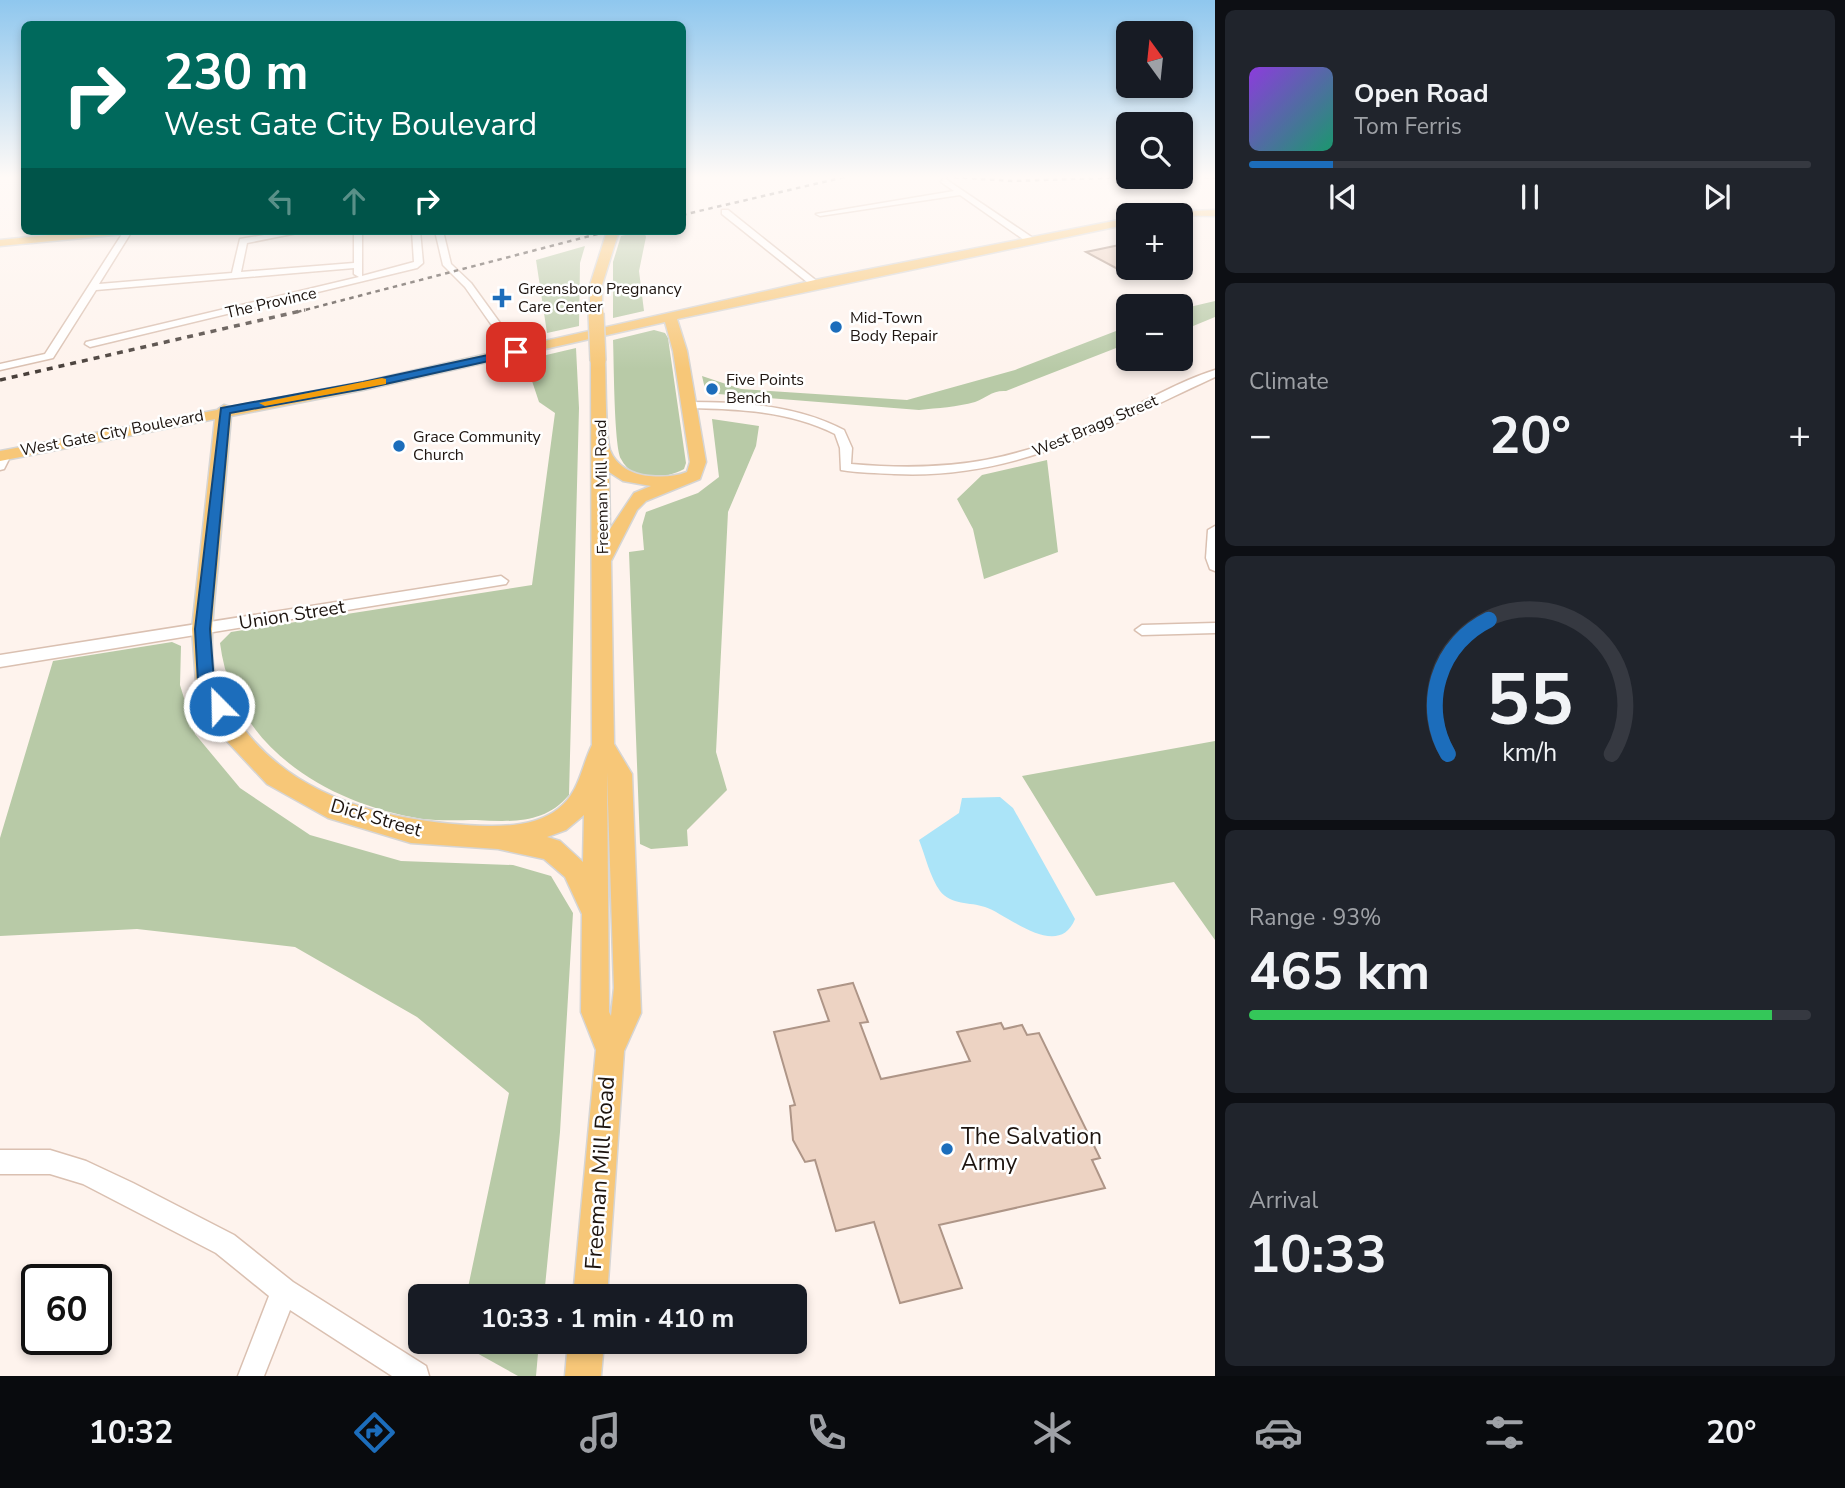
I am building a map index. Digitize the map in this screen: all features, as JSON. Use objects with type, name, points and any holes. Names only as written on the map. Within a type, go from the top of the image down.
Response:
[{"type":"main road","points":[[0,243],[29,240]]},
{"type":"main road","name":"Freeman Mill Road","points":[[609,240],[596,285],[603,560],[595,1012],[610,1050]]},
{"type":"main road","name":"West Gate City Boulevard","points":[[2,459],[225,410],[363,386],[815,284],[1029,240]]},
{"type":"main road","points":[[670,318],[680,351],[689,405],[698,462],[695,475]]},
{"type":"main road","name":"Dick Street","points":[[225,410],[202,629],[206,682],[232,731],[275,776],[336,811],[411,832],[498,838]]},
{"type":"main road","points":[[602,450],[610,468],[628,478],[649,482],[673,481],[695,475]]},
{"type":"main road","points":[[603,560],[630,508],[640,497],[695,475]]},
{"type":"main road","points":[[498,838],[559,823],[580,805],[600,757]]},
{"type":"main road","name":"Freeman Mill Road","points":[[591,1284],[610,1050],[627,1013],[621,775],[600,757]]},
{"type":"main road","points":[[498,838],[551,849],[574,869],[596,915]]},
{"type":"main road","points":[[583,1376],[585,1354]]},
{"type":"street","points":[[0,367],[49,356],[121,240]]},
{"type":"street","points":[[236,275],[243,241],[248,240]]},
{"type":"street","points":[[358,240],[358,265],[363,280]]},
{"type":"street","name":"The Province","points":[[90,344],[363,280],[419,263],[417,240]]},
{"type":"street","points":[[441,240],[447,265],[468,285],[516,352]]},
{"type":"street","points":[[761,240],[815,284]]},
{"type":"street","points":[[94,287],[358,265]]},
{"type":"street","name":"West Bragg Street","points":[[689,405],[728,405],[750,410],[756,416],[792,420],[843,438],[845,467],[920,472],[975,467],[1012,460],[1047,448],[1215,373]]},
{"type":"street","points":[[1215,530],[1215,566]]},
{"type":"street","name":"Union Street","points":[[0,661],[501,581]]},
{"type":"street","points":[[1142,630],[1215,628]]},
{"type":"street","points":[[0,1162],[50,1162],[86,1173],[157,1208],[225,1244],[285,1291],[416,1376]]},
{"type":"street","points":[[251,1376],[285,1291]]},
{"type":"green space","points":[[620,240],[645,240],[639,271],[644,311],[613,318],[613,262]]},
{"type":"green space","points":[[585,246],[580,263],[579,326],[547,333],[536,260]]},
{"type":"green space","points":[[1215,301],[1215,317],[1193,326],[1193,306]]},
{"type":"green space","points":[[654,330],[665,333],[668,338],[686,463],[684,469],[659,477],[633,472],[621,459],[616,421],[613,340]]},
{"type":"green space","points":[[1116,331],[1116,348],[975,402],[947,407],[919,410],[706,393],[702,376],[741,389],[907,400],[1015,370]]},
{"type":"green space","points":[[576,348],[579,408],[569,795],[549,811],[527,819],[436,820],[386,811],[319,784],[290,764],[264,740],[244,712],[228,680],[220,643],[231,632],[532,585],[555,413],[539,402],[525,360]]},
{"type":"green space","points":[[712,419],[759,426],[756,446],[728,512],[716,752],[727,790],[687,830],[688,846],[651,849],[640,844],[629,552],[644,550],[642,526],[646,512],[698,493],[719,477]]},
{"type":"green space","points":[[1047,460],[1058,552],[984,579],[973,529],[957,499],[982,475]]},
{"type":"green space","points":[[172,642],[181,646],[180,685],[195,734],[240,788],[310,835],[401,861],[513,865],[551,876],[573,913],[560,1132],[545,1284],[469,1284],[509,1093],[417,1017],[295,947],[137,929],[0,936],[0,838],[53,661]]},
{"type":"green space","points":[[1215,741],[1215,940],[1174,882],[1096,896],[1022,776]]},
{"type":"green space","points":[[479,1354],[538,1354],[536,1376],[518,1376]]},
{"type":"water","points":[[1000,797],[1013,808],[1075,919],[1067,931],[1057,936],[1045,936],[985,907],[944,896],[931,873],[919,840],[959,813],[962,798]]},
{"type":"building","points":[[1116,246],[1116,268],[1086,252]]},
{"type":"building","name":"The Salvation Army","points":[[853,983],[868,1022],[860,1023],[881,1079],[970,1061],[957,1032],[1001,1023],[1004,1029],[1022,1025],[1027,1035],[1039,1033],[1100,1158],[1092,1160],[1105,1188],[939,1225],[962,1288],[900,1303],[874,1222],[836,1231],[815,1160],[805,1162],[793,1140],[790,1106],[795,1105],[774,1032],[829,1021],[818,990]]},
{"type":"railway","points":[[302,311],[574,240]]},
{"type":"railway","points":[[0,380],[302,311]]},
{"type":"railway","points":[[297,312],[302,311]]},
{"type":"slow traffic","points":[[265,403],[382,382]]},
{"type":"place","name":"Greensboro Pregnancy Care Center","points":[[502,298]]},
{"type":"place","name":"Mid-Town Body Repair","points":[[836,327]]},
{"type":"place","name":"Five Points Bench","points":[[712,389]]},
{"type":"place","name":"Grace Community Church","points":[[399,446]]},
{"type":"place","name":"The Salvation Army","points":[[947,1149]]},
{"type":"route","points":[[219,706],[206,682],[202,629],[225,410],[363,386],[516,352]]}]
